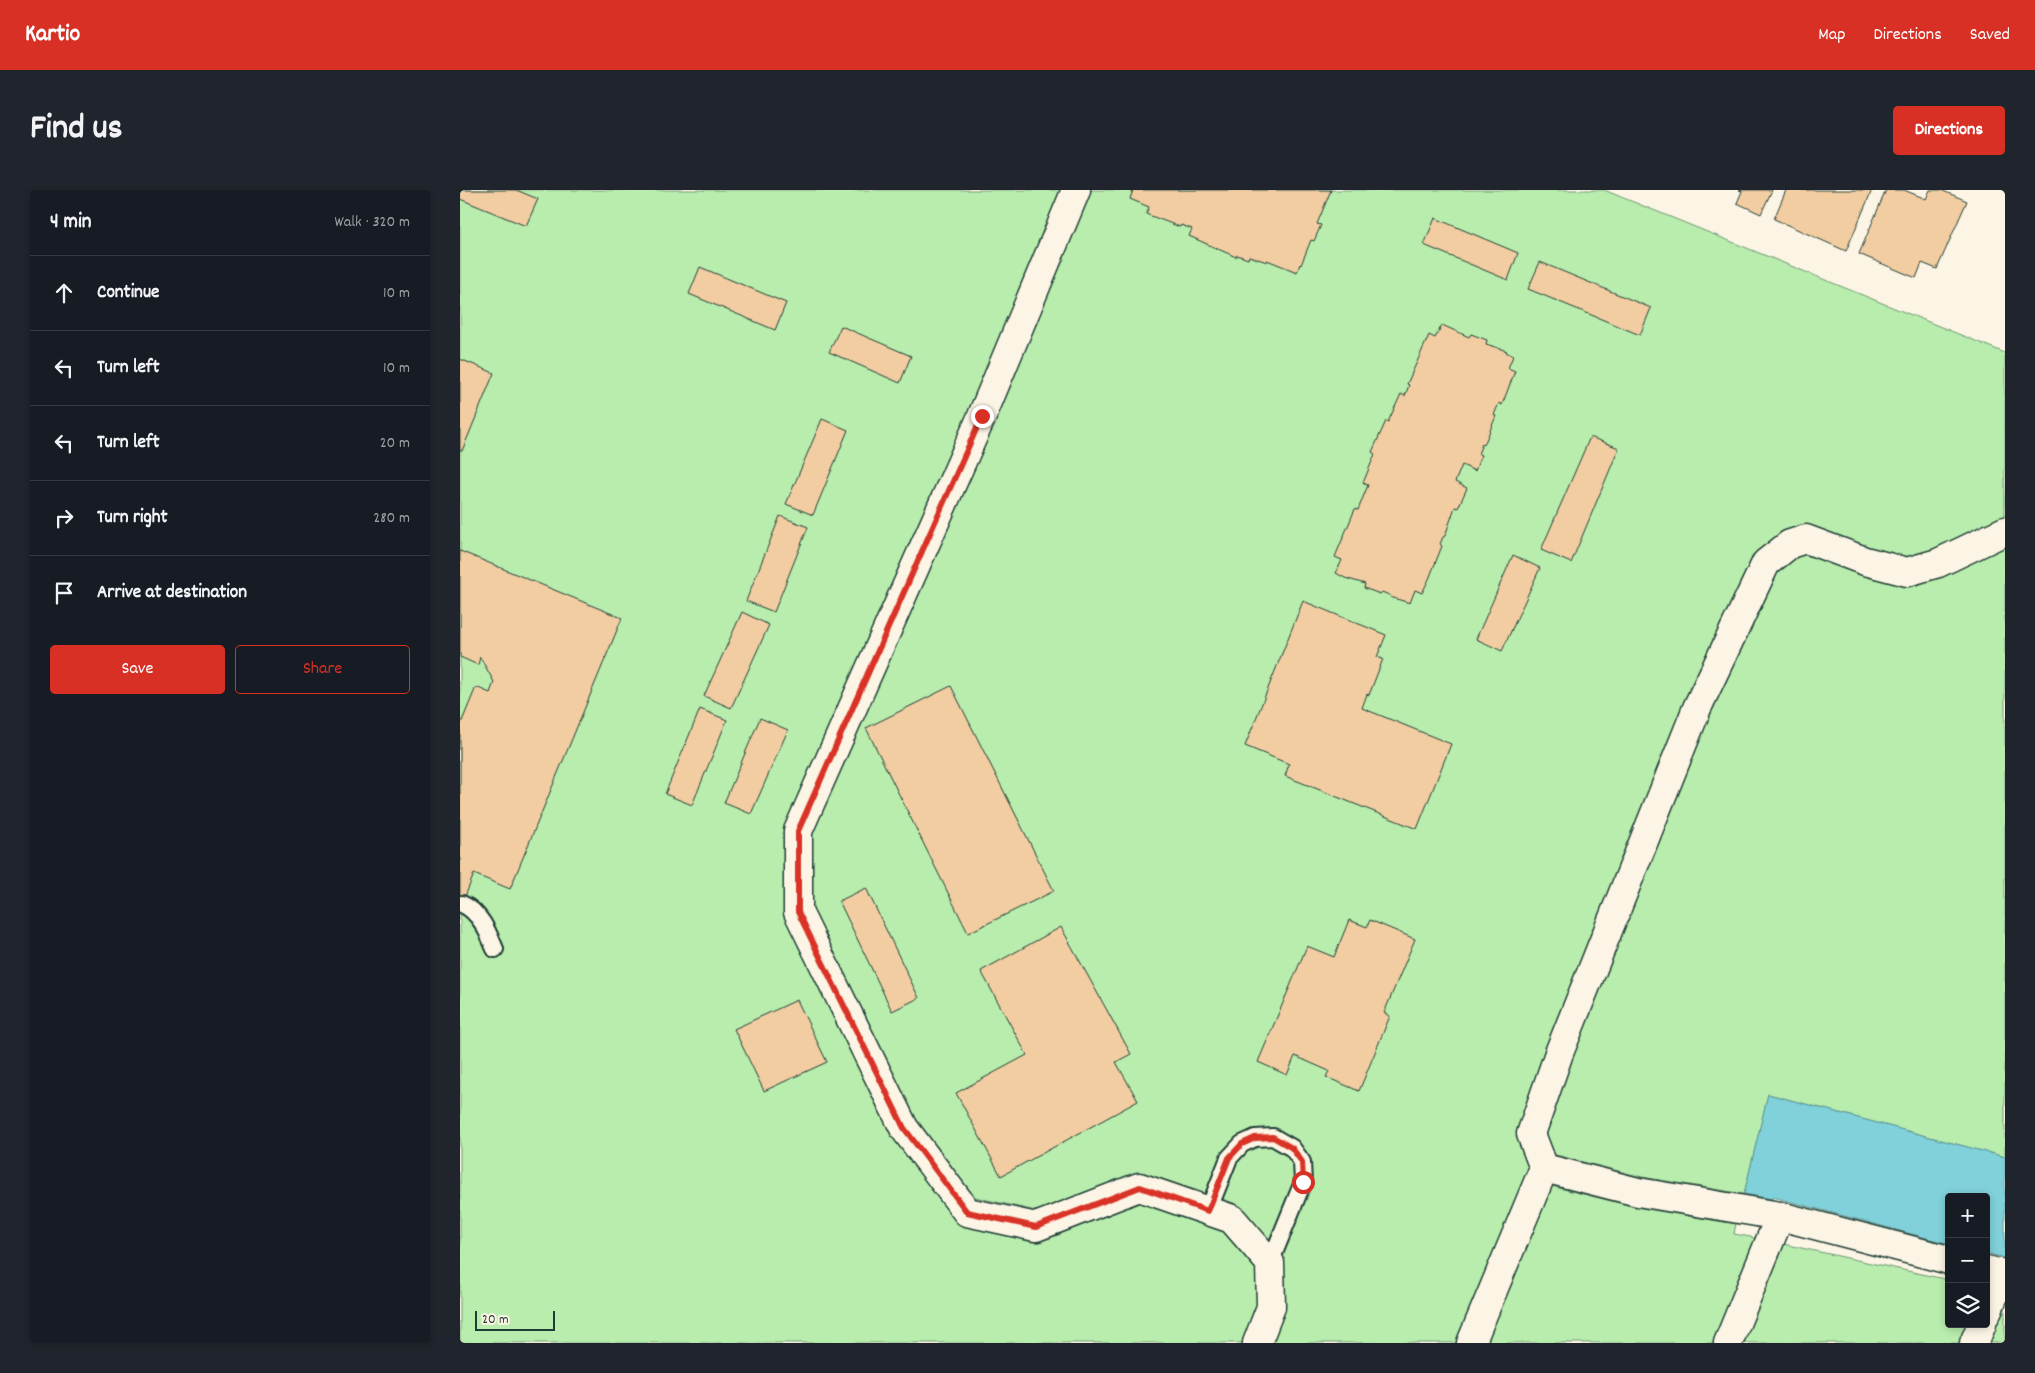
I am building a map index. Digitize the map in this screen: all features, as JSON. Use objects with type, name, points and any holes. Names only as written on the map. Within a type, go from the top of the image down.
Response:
[{"type":"street","points":[[1076,190],[982,416],[798,831],[798,912],[904,1128],[967,1212],[1036,1227],[1140,1187],[1232,1219],[1270,1263],[1271,1308],[1257,1343]]},
{"type":"street","points":[[1471,1343],[1544,1168],[1531,1134],[1559,1053],[1697,708],[1766,563],[1790,544],[1806,538],[1865,561],[1907,572],[1938,563],[2005,531]]},
{"type":"street","points":[[1544,1168],[1638,1192],[1780,1216],[1945,1259]]},
{"type":"street","points":[[1728,1343],[1780,1216]]},
{"type":"street","points":[[1990,1271],[2003,1274],[1990,1305]]},
{"type":"street","points":[[1974,1343],[1980,1328]]},
{"type":"lane","points":[[462,904],[470,908],[485,926],[495,949]]},
{"type":"lane","points":[[1208,1211],[1229,1158],[1242,1144],[1255,1138],[1273,1137],[1292,1148],[1302,1162],[1303,1182],[1270,1263]]},
{"type":"green space","points":[[460,190],[1061,190],[969,411],[786,825],[784,832],[784,913],[891,1136],[956,1222],[963,1226],[1032,1242],[1040,1242],[1139,1203],[1223,1232],[1256,1270],[1257,1306],[1242,1343],[460,1343]]},
{"type":"green space","points":[[1090,190],[1604,190],[2005,353],[2005,1157],[1768,1094],[1744,1194],[1642,1177],[1548,1153],[1531,1162],[1456,1343],[1271,1343],[1285,1306],[1284,1261],[1280,1252],[1237,1204],[1145,1173],[1136,1173],[1036,1211],[975,1197],[916,1118],[812,907],[812,833],[994,422]]},
{"type":"green space","points":[[1551,1186],[1635,1207],[1736,1224],[1734,1234],[1756,1238],[1713,1343],[1486,1343]]},
{"type":"green space","points":[[1783,1244],[1945,1279],[1945,1328],[1965,1328],[1959,1343],[1743,1343]]},
{"type":"green space","points":[[2005,1304],[2005,1343],[1989,1343]]},
{"type":"water","points":[[1768,1094],[2005,1157],[2005,1258],[1990,1254],[1990,1193],[1945,1193],[1945,1243],[1773,1197],[1772,1199],[1744,1194]]},
{"type":"building","points":[[460,190],[516,190],[538,199],[526,226],[460,199]]},
{"type":"building","points":[[1133,190],[1331,190],[1317,224],[1321,225],[1314,241],[1311,240],[1297,272],[1267,260],[1267,262],[1249,256],[1248,259],[1237,255],[1236,257],[1189,236],[1192,229],[1181,225],[1180,227],[1146,214],[1149,207],[1130,199]]},
{"type":"building","points":[[1739,190],[1772,190],[1761,214],[1737,203],[1742,191]]},
{"type":"building","points":[[1786,190],[1872,190],[1846,251],[1774,219]]},
{"type":"building","points":[[1886,190],[1904,190],[1926,199],[1930,190],[1941,190],[1967,201],[1937,269],[1922,263],[1916,278],[1859,254]]},
{"type":"building","points":[[1435,218],[1518,253],[1508,280],[1424,245]]},
{"type":"building","points":[[1540,262],[1651,308],[1640,335],[1528,289]]},
{"type":"building","points":[[700,267],[786,303],[775,330],[689,294]]},
{"type":"building","points":[[1442,325],[1469,337],[1471,334],[1487,340],[1486,344],[1507,351],[1513,356],[1508,368],[1515,371],[1502,405],[1499,403],[1494,415],[1496,416],[1484,445],[1482,444],[1478,454],[1481,455],[1475,471],[1462,465],[1455,482],[1467,488],[1458,508],[1455,507],[1445,536],[1440,544],[1442,546],[1429,579],[1422,593],[1415,590],[1410,603],[1390,597],[1382,592],[1380,594],[1364,588],[1365,584],[1336,573],[1342,560],[1335,557],[1355,509],[1358,510],[1368,485],[1363,483],[1375,454],[1372,452],[1386,421],[1388,422],[1401,394],[1405,396],[1409,385],[1407,384],[1429,335],[1435,338]]},
{"type":"building","points":[[841,326],[911,356],[900,383],[829,352]]},
{"type":"building","points":[[460,359],[494,373],[462,451],[460,450]]},
{"type":"building","points":[[822,419],[848,430],[813,515],[786,504]]},
{"type":"building","points":[[1590,437],[1619,448],[1571,563],[1541,550]]},
{"type":"building","points":[[780,516],[808,527],[774,612],[746,601]]},
{"type":"building","points":[[460,551],[622,618],[510,889],[474,874],[460,909],[460,726],[476,687],[490,693],[494,682],[480,657],[478,665],[460,657]]},
{"type":"building","points":[[1513,555],[1540,568],[1502,651],[1476,639]]},
{"type":"building","points":[[1303,601],[1386,635],[1377,657],[1383,659],[1362,708],[1451,744],[1417,829],[1285,776],[1289,764],[1245,746]]},
{"type":"building","points":[[742,612],[769,625],[731,708],[704,696]]},
{"type":"building","points":[[951,686],[1054,891],[968,933],[866,728]]},
{"type":"building","points":[[700,709],[727,720],[692,805],[665,794]]},
{"type":"building","points":[[760,718],[788,730],[751,814],[724,803]]},
{"type":"building","points":[[866,888],[919,998],[892,1011],[839,901]]},
{"type":"building","points":[[1349,920],[1367,927],[1370,920],[1415,939],[1384,1013],[1390,1016],[1359,1091],[1326,1077],[1329,1071],[1295,1056],[1287,1075],[1258,1062],[1307,946],[1334,957]]},
{"type":"building","points":[[1061,927],[1131,1054],[1116,1062],[1138,1101],[1001,1176],[956,1093],[1027,1055],[981,971]]},
{"type":"building","points":[[797,1000],[827,1062],[764,1091],[734,1029]]},
{"type":"route","points":[[982,416],[798,831],[798,912],[904,1128],[967,1212],[1036,1227],[1140,1187],[1208,1211],[1229,1158],[1242,1144],[1255,1138],[1273,1137],[1292,1148],[1302,1162],[1303,1182]]}]
